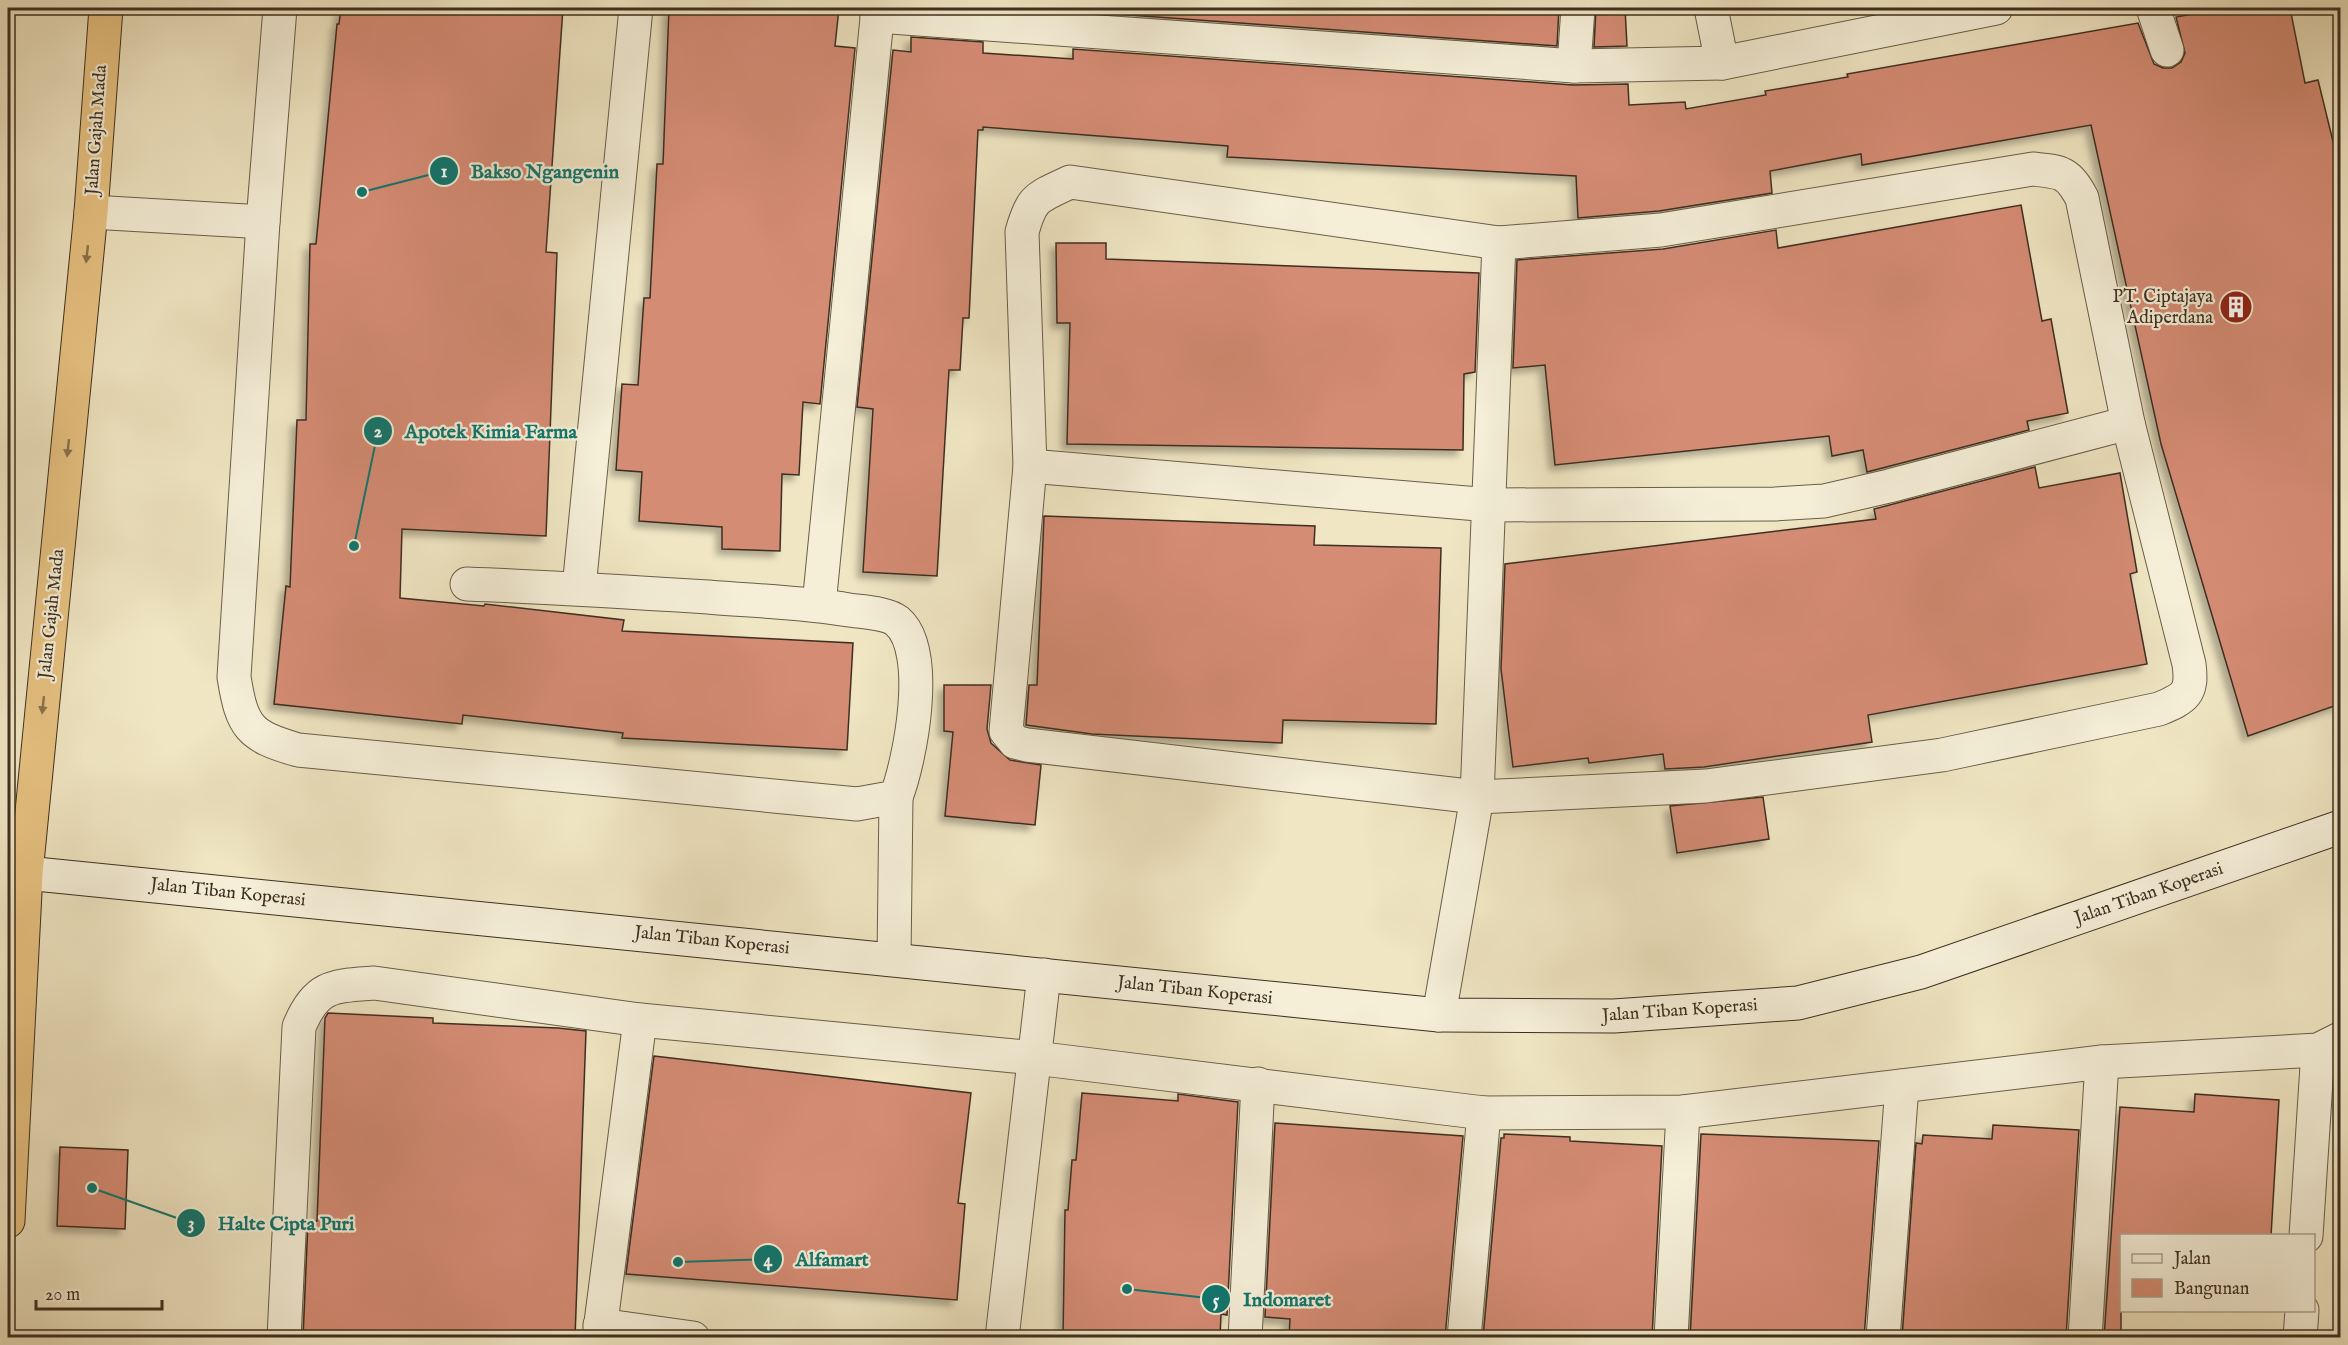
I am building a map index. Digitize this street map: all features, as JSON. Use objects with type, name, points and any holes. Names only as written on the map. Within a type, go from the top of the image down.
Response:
[{"type":"highway","name":"Jalan Gajah Mada","points":[[8,1221],[26,873],[92,212],[106,8]]},
{"type":"street","points":[[280,8],[263,222],[234,677],[239,707],[252,730],[271,742],[298,750],[857,804],[896,797]]},
{"type":"street","points":[[579,588],[636,8]]},
{"type":"street","points":[[1574,66],[1578,8]]},
{"type":"street","points":[[1711,8],[1722,63]]},
{"type":"street","points":[[819,605],[878,12],[1574,66],[1722,63],[1996,8]]},
{"type":"street","points":[[2153,8],[2167,50]]},
{"type":"street","points":[[2033,169],[2056,171],[2070,177],[2082,198],[2128,423],[2189,664],[2191,679],[2188,692],[2180,701],[2159,709],[1942,755],[1706,786],[1477,797],[1015,742],[1006,731],[1030,466],[1022,232],[1029,206],[1046,194],[1071,182],[1499,243],[1661,230],[2033,169]]},
{"type":"street","points":[[92,212],[263,222]]},
{"type":"street","points":[[1439,1015],[1477,797],[1499,243]]},
{"type":"street","points":[[1030,466],[1490,505],[1775,504],[1824,501],[2128,423]]},
{"type":"street","points":[[467,584],[579,588],[819,605],[872,614],[897,621],[905,633],[915,658],[915,712],[906,770],[896,797],[894,959]]},
{"type":"street","name":"Jalan Tiban Koperasi","points":[[26,873],[1439,1015],[1614,1016],[1798,1003],[1921,972],[2340,827]]},
{"type":"street","points":[[1002,1338],[1044,975]]},
{"type":"street","points":[[284,1338],[299,1027],[307,1006],[317,995],[342,985],[374,983],[640,1020],[1035,1058],[1484,1113],[1683,1112],[2102,1062],[2329,1045],[2306,1234]]},
{"type":"street","points":[[640,1020],[600,1331],[693,1338]]},
{"type":"street","points":[[2085,1338],[2102,1062]]},
{"type":"street","points":[[1245,1338],[1258,1084]]},
{"type":"street","points":[[1882,1338],[1902,1086]]},
{"type":"street","points":[[1671,1338],[1683,1112]]},
{"type":"street","points":[[1464,1338],[1484,1113]]},
{"type":"street","points":[[2300,1338],[2302,1312]]},
{"type":"building","points":[[341,8],[563,8],[546,252],[557,253],[546,536],[402,529],[400,598],[484,606],[485,604],[624,620],[622,631],[853,643],[847,750],[622,738],[623,733],[463,715],[462,724],[274,704],[286,586],[290,587],[297,420],[306,420],[310,244],[316,244],[337,24],[339,24]]},
{"type":"building","points":[[669,8],[839,8],[835,46],[855,48],[820,404],[803,402],[799,475],[782,474],[780,551],[722,549],[722,527],[639,521],[642,472],[616,470],[622,384],[638,385],[644,298],[650,298],[657,164],[663,164]]},
{"type":"building","points":[[1074,8],[1559,8],[1557,46],[1074,11]]},
{"type":"building","points":[[1596,8],[1625,8],[1627,46],[1594,47]]},
{"type":"building","points":[[2192,8],[2290,8],[2305,83],[2318,80],[2340,170],[2340,704],[2248,736],[2161,444],[2091,125],[1862,165],[1861,154],[1770,171],[1772,193],[1659,211],[1578,218],[1576,176],[1227,157],[1228,146],[983,127],[983,130],[978,130],[969,318],[963,318],[960,370],[949,370],[937,576],[863,572],[873,409],[857,407],[893,50],[911,52],[911,37],[983,42],[983,53],[1073,59],[1073,49],[1573,85],[1628,84],[1629,105],[1685,102],[1686,109],[1766,95],[1765,91],[1848,77],[1847,74],[2138,23],[2154,64],[2163,68],[2172,68],[2181,62],[2185,53],[2176,17],[2193,14]]},
{"type":"building","points":[[2021,205],[2042,321],[2051,319],[2068,413],[2027,421],[2029,430],[1867,472],[1863,450],[1832,456],[1829,436],[1555,465],[1545,365],[1513,368],[1517,260],[1663,249],[1776,230],[1778,248]]},
{"type":"building","points":[[1056,243],[1106,243],[1106,259],[1479,273],[1475,372],[1464,374],[1463,450],[1067,444],[1070,323],[1057,323]]},
{"type":"building","points":[[2035,467],[2039,488],[2120,473],[2137,572],[2130,574],[2147,664],[1868,715],[1872,742],[1704,767],[1665,769],[1663,754],[1589,763],[1588,758],[1513,767],[1501,669],[1505,564],[1876,519],[1874,509]]},
{"type":"building","points":[[1044,516],[1315,526],[1314,545],[1441,548],[1436,724],[1283,720],[1282,743],[1092,734],[1026,725],[1029,685],[1037,685]]},
{"type":"building","points":[[944,685],[991,685],[987,729],[991,743],[1010,760],[1041,765],[1035,825],[945,816],[953,732],[944,731]]},
{"type":"building","points":[[1763,797],[1769,839],[1677,853],[1670,806]]},
{"type":"building","points":[[328,1013],[433,1018],[433,1023],[586,1031],[575,1338],[303,1338],[308,1221],[317,1221],[325,1018]]},
{"type":"building","points":[[654,1056],[971,1093],[958,1203],[965,1204],[957,1300],[626,1274]]},
{"type":"building","points":[[1082,1093],[1178,1101],[1178,1094],[1238,1102],[1227,1315],[1221,1314],[1220,1338],[1063,1338],[1065,1210],[1068,1210],[1072,1160],[1076,1160]]},
{"type":"building","points":[[2195,1094],[2279,1100],[2271,1234],[2120,1234],[2121,1338],[2104,1338],[2120,1107],[2194,1112]]},
{"type":"building","points":[[1275,1123],[1463,1136],[1445,1338],[1289,1338],[1290,1319],[1265,1317]]},
{"type":"building","points":[[1993,1125],[2079,1130],[2066,1338],[1902,1338],[1916,1143],[1922,1144],[1923,1135],[1992,1139]]},
{"type":"building","points":[[1504,1134],[1570,1137],[1570,1141],[1662,1146],[1652,1338],[1483,1338],[1501,1138],[1504,1138]]},
{"type":"building","points":[[1701,1134],[1879,1141],[1864,1338],[1690,1338]]},
{"type":"building","points":[[60,1147],[128,1150],[125,1229],[57,1226]]},
{"type":"place","name":"Bakso Ngangenin","points":[[362,192]]},
{"type":"place","name":"PT. Ciptajaya Adiperdana","points":[[2236,307]]},
{"type":"place","name":"Apotek Kimia Farma","points":[[354,546]]},
{"type":"place","name":"Halte Cipta Puri","points":[[92,1188]]},
{"type":"place","name":"Alfamart","points":[[678,1262]]},
{"type":"place","name":"Indomaret","points":[[1127,1289]]}]
